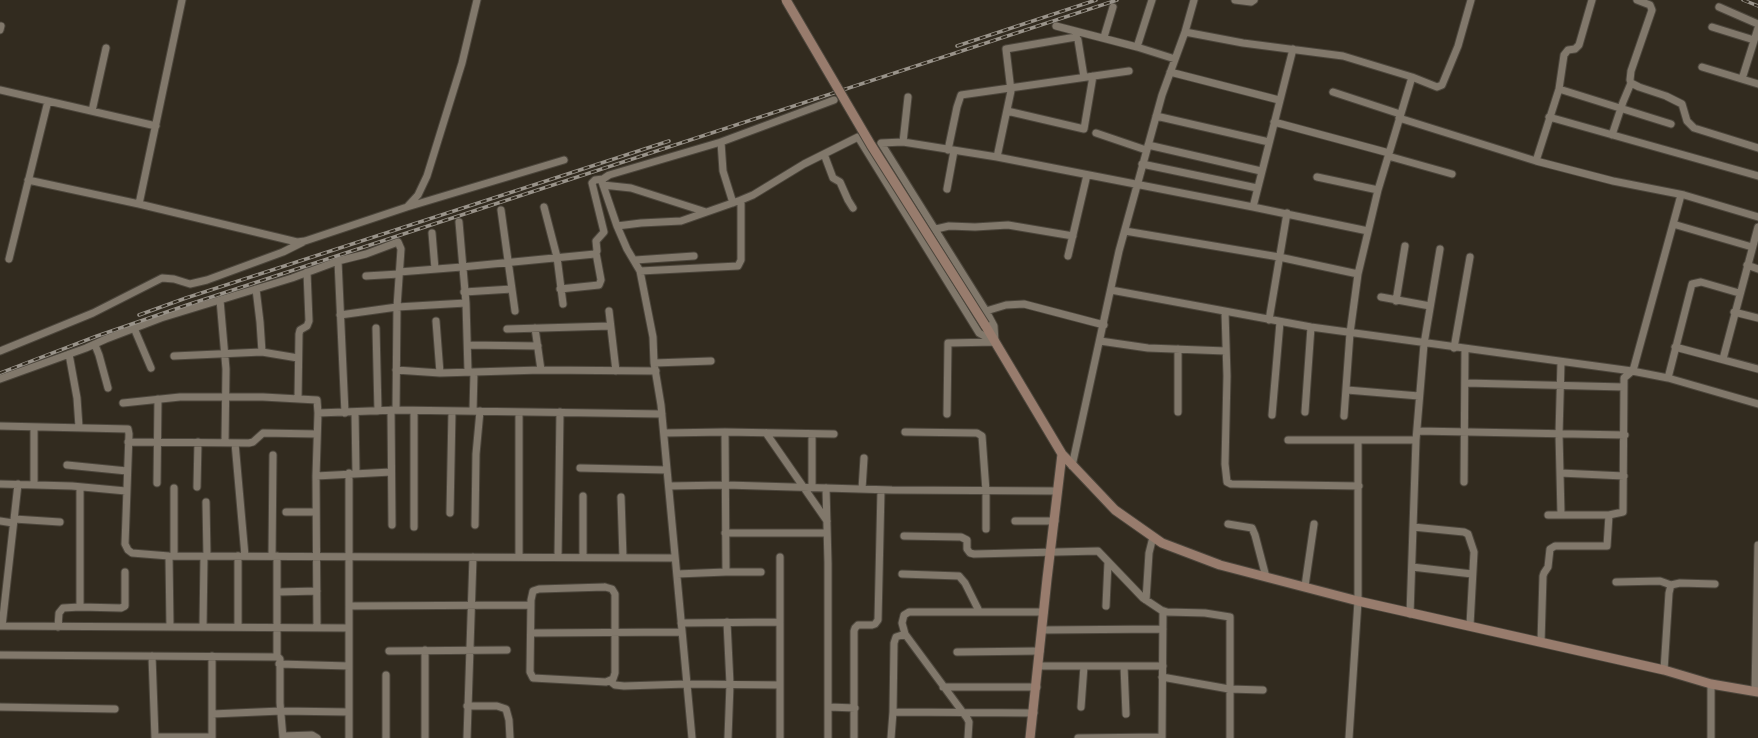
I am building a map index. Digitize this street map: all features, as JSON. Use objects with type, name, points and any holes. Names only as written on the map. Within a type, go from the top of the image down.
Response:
[{"type":"street","points":[[139,204],[182,0]]},
{"type":"street","points":[[407,207],[418,195],[427,176],[462,63],[477,0]]},
{"type":"street","points":[[786,0],[827,72],[875,151],[985,325],[1062,454],[1115,510],[1168,546],[1220,565],[1410,614],[1470,625],[1664,670],[1712,684],[1756,691],[1758,545]]},
{"type":"street","points":[[1137,47],[1152,0]]},
{"type":"street","points":[[1072,466],[1111,290],[1142,164],[1194,0]]},
{"type":"street","points":[[1235,0],[1251,2],[1254,0]]},
{"type":"street","points":[[1185,32],[1243,43],[1343,56],[1436,87],[1442,85],[1463,32],[1471,0]]},
{"type":"street","points":[[1536,161],[1559,89],[1564,56],[1568,50],[1575,49],[1579,45],[1592,0]]},
{"type":"street","points":[[1637,0],[1650,6],[1652,10],[1631,71],[1630,80],[1632,83],[1682,104],[1687,121],[1694,128],[1758,148]]},
{"type":"street","points":[[1104,38],[1113,7]]},
{"type":"street","points":[[1719,7],[1758,24]]},
{"type":"street","points":[[1056,26],[1137,47],[1175,59]]},
{"type":"street","points":[[1712,27],[1754,40]]},
{"type":"street","points":[[1742,79],[1758,28]]},
{"type":"street","points":[[997,157],[1011,87],[1006,49],[1076,37],[1078,40],[1084,77]]},
{"type":"street","points":[[92,112],[106,48]]},
{"type":"street","points":[[1253,206],[1293,49]]},
{"type":"street","points":[[1702,67],[1758,84]]},
{"type":"street","points":[[947,189],[951,150],[960,95],[1129,71]]},
{"type":"street","points":[[1170,72],[1279,100]]},
{"type":"street","points":[[1007,111],[1084,129],[1093,76]]},
{"type":"street","points":[[1344,416],[1350,333],[1358,274],[1378,190],[1412,78]]},
{"type":"street","points":[[1612,135],[1620,108],[1632,83]]},
{"type":"street","points":[[1559,89],[1671,124]]},
{"type":"street","points":[[0,90],[156,126]]},
{"type":"street","points":[[1333,92],[1536,161],[1613,181],[1681,195],[1758,216]]},
{"type":"street","points":[[903,142],[908,97]]},
{"type":"street","points":[[603,182],[609,174],[721,142],[834,100]]},
{"type":"street","points":[[9,259],[48,101]]},
{"type":"street","points":[[1156,116],[1269,142]]},
{"type":"street","points":[[1549,117],[1758,176]]},
{"type":"street","points":[[1274,122],[1388,154],[1452,174]]},
{"type":"street","points":[[1096,133],[1147,148],[1261,171]]},
{"type":"street","points":[[617,226],[681,221],[733,203],[858,137],[979,332],[995,342]]},
{"type":"street","points":[[721,142],[723,171],[733,203]]},
{"type":"street","points":[[995,342],[994,326],[986,311],[936,229],[880,143],[903,142],[997,157],[1253,206],[1368,231]]},
{"type":"street","points":[[824,154],[833,178],[840,182],[848,200],[854,208]]},
{"type":"street","points":[[0,351],[94,313],[162,278],[174,279],[190,284],[207,280],[283,252],[305,241],[407,207],[564,160]]},
{"type":"street","points":[[1142,164],[1257,188]]},
{"type":"street","points":[[1068,256],[1087,175]]},
{"type":"street","points":[[1317,177],[1378,190]]},
{"type":"street","points":[[28,180],[139,204],[297,242],[305,241]]},
{"type":"street","points":[[560,289],[600,285],[596,241],[604,232],[592,183],[595,180],[631,188],[706,212]]},
{"type":"street","points":[[603,182],[617,226],[627,249],[635,260],[640,271],[653,338],[654,363],[664,433],[692,738]]},
{"type":"street","points":[[1548,515],[1609,515],[1623,512],[1625,375],[1632,371],[1681,195]]},
{"type":"street","points":[[640,271],[738,266],[741,260],[741,200]]},
{"type":"street","points":[[544,207],[557,257],[563,304]]},
{"type":"street","points":[[501,210],[515,310]]},
{"type":"street","points":[[1269,320],[1287,213]]},
{"type":"street","points":[[460,222],[468,345],[477,411],[475,525]]},
{"type":"street","points":[[1673,224],[1752,247]]},
{"type":"street","points":[[936,229],[949,226],[975,228],[1008,225],[1073,236]]},
{"type":"street","points":[[1723,359],[1739,293],[1758,227]]},
{"type":"street","points":[[1125,231],[1279,257],[1358,274]]},
{"type":"street","points":[[432,233],[434,269]]},
{"type":"street","points":[[0,379],[94,345],[161,318],[256,289],[338,261],[366,254],[398,242],[401,249],[397,307],[392,472],[392,526]]},
{"type":"street","points":[[1396,300],[1405,246]]},
{"type":"street","points":[[1410,614],[1416,440],[1424,344],[1440,249]]},
{"type":"street","points":[[366,276],[557,257],[592,255],[596,253]]},
{"type":"street","points":[[635,260],[694,256]]},
{"type":"street","points":[[1454,348],[1470,257]]},
{"type":"street","points":[[338,261],[345,413]]},
{"type":"street","points":[[1747,265],[1758,268]]},
{"type":"street","points":[[298,399],[299,334],[302,328],[307,326],[309,321],[307,272]]},
{"type":"street","points":[[1668,378],[1692,284],[1701,282],[1739,293]]},
{"type":"street","points":[[256,289],[262,352]]},
{"type":"street","points":[[464,292],[512,289]]},
{"type":"street","points":[[1111,290],[1311,327],[1424,344],[1632,371],[1668,378],[1758,404]]},
{"type":"street","points":[[1381,297],[1430,306]]},
{"type":"street","points":[[220,300],[225,353],[225,442]]},
{"type":"street","points":[[340,315],[397,307],[466,303]]},
{"type":"street","points":[[986,311],[1006,305],[1024,304],[1104,325]]},
{"type":"street","points":[[609,311],[616,371]]},
{"type":"street","points":[[1225,312],[1225,464],[1227,482],[1231,484],[1359,486]]},
{"type":"street","points":[[1734,312],[1758,318]]},
{"type":"street","points":[[436,321],[440,373]]},
{"type":"street","points":[[1272,415],[1280,322]]},
{"type":"street","points":[[507,329],[610,326]]},
{"type":"street","points":[[1305,412],[1311,327]]},
{"type":"street","points":[[134,328],[151,368]]},
{"type":"street","points":[[376,328],[378,411]]},
{"type":"street","points":[[535,328],[541,370]]},
{"type":"street","points":[[1100,341],[1141,348],[1226,351]]},
{"type":"street","points":[[947,414],[948,343],[995,342]]},
{"type":"street","points":[[94,345],[99,355],[108,388]]},
{"type":"street","points":[[468,345],[538,346]]},
{"type":"street","points":[[1675,347],[1758,369]]},
{"type":"street","points":[[1178,349],[1178,412]]},
{"type":"street","points":[[1464,482],[1466,382],[1465,349]]},
{"type":"street","points":[[174,356],[262,352],[298,358]]},
{"type":"street","points":[[69,354],[77,398],[79,427]]},
{"type":"street","points":[[654,363],[711,361]]},
{"type":"street","points":[[1561,362],[1559,434],[1561,514]]},
{"type":"street","points":[[396,370],[440,373],[541,370],[656,371]]},
{"type":"street","points":[[1466,382],[1624,387]]},
{"type":"street","points":[[1346,390],[1420,396]]},
{"type":"street","points":[[123,403],[158,399],[226,397],[317,400],[317,628]]},
{"type":"street","points":[[157,483],[158,399]]},
{"type":"street","points":[[318,413],[414,410],[662,414]]},
{"type":"street","points":[[414,410],[414,527]]},
{"type":"street","points":[[450,513],[452,411]]},
{"type":"street","points":[[349,738],[349,606],[355,412]]},
{"type":"street","points":[[519,412],[519,557]]},
{"type":"street","points":[[558,556],[560,412]]},
{"type":"street","points":[[0,426],[79,427],[128,430],[125,544],[128,550],[132,553],[172,556],[558,556],[583,558],[675,558]]},
{"type":"street","points":[[34,427],[34,485]]},
{"type":"street","points":[[1417,431],[1625,435]]},
{"type":"street","points":[[725,432],[726,572]]},
{"type":"street","points":[[664,433],[766,432],[834,434]]},
{"type":"street","points":[[766,432],[802,487],[827,521]]},
{"type":"street","points":[[905,432],[979,434],[983,438],[986,491],[986,529]]},
{"type":"street","points":[[128,442],[234,443],[253,442],[263,433],[317,434]]},
{"type":"street","points":[[812,434],[812,487]]},
{"type":"street","points":[[1288,440],[1416,440]]},
{"type":"street","points":[[1349,738],[1358,601],[1358,441]]},
{"type":"street","points":[[197,487],[198,442]]},
{"type":"street","points":[[234,443],[242,556],[238,627]]},
{"type":"street","points":[[1030,738],[1037,687],[1038,666],[1062,454]]},
{"type":"street","points":[[273,455],[274,556],[278,592],[277,657],[280,658],[283,737],[312,735],[317,738]]},
{"type":"street","points":[[862,489],[864,458]]},
{"type":"street","points":[[67,465],[127,471]]},
{"type":"street","points":[[580,468],[667,470]]},
{"type":"street","points":[[316,476],[392,472]]},
{"type":"street","points":[[1560,474],[1624,476]]},
{"type":"street","points":[[0,484],[80,487],[126,492]]},
{"type":"street","points":[[18,484],[1,626],[349,628]]},
{"type":"street","points":[[669,486],[726,485],[880,490],[1058,491]]},
{"type":"street","points":[[80,487],[80,607]]},
{"type":"street","points":[[170,627],[174,488]]},
{"type":"street","points":[[826,488],[828,533],[828,738]]},
{"type":"street","points":[[854,738],[854,628],[858,625],[875,624],[878,620],[880,490]]},
{"type":"street","points":[[583,496],[583,558]]},
{"type":"street","points":[[621,497],[623,558]]},
{"type":"street","points":[[203,627],[206,556],[206,502]]},
{"type":"street","points":[[286,512],[316,512]]},
{"type":"street","points":[[1541,642],[1543,576],[1548,567],[1550,549],[1555,546],[1607,546],[1609,515]]},
{"type":"street","points":[[0,521],[60,522]]},
{"type":"street","points":[[1015,521],[1055,521]]},
{"type":"street","points":[[1228,524],[1252,528],[1266,577]]},
{"type":"street","points":[[1305,586],[1314,524]]},
{"type":"street","points":[[1413,527],[1466,533],[1473,547],[1470,625]]},
{"type":"street","points":[[725,533],[828,533]]},
{"type":"street","points":[[904,536],[961,537],[967,540],[969,551],[974,554],[1098,551],[1146,600],[1164,611],[1205,613],[1231,618],[1229,689],[1230,738]]},
{"type":"street","points":[[1146,600],[1149,553],[1153,537]]},
{"type":"street","points":[[467,738],[467,706],[472,605],[472,557]]},
{"type":"street","points":[[780,557],[780,738]]},
{"type":"street","points":[[1106,606],[1108,562]]},
{"type":"street","points":[[1412,567],[1472,574]]},
{"type":"street","points":[[58,627],[59,610],[63,608],[121,608],[125,606],[125,572]]},
{"type":"street","points":[[677,574],[761,572]]},
{"type":"street","points":[[902,574],[959,576],[965,583],[979,612]]},
{"type":"street","points":[[1616,582],[1660,581],[1671,585],[1680,583],[1716,584]]},
{"type":"street","points":[[1664,670],[1669,593],[1671,585]]},
{"type":"street","points":[[610,681],[613,679],[615,673],[614,594],[612,589],[609,587],[535,589],[531,595],[530,672],[533,678],[610,681],[616,685],[624,686],[687,684],[780,685]]},
{"type":"street","points":[[278,592],[317,592]]},
{"type":"street","points":[[349,606],[531,605]]},
{"type":"street","points":[[1078,738],[1162,737],[1164,611]]},
{"type":"street","points":[[968,738],[968,722],[905,634],[902,619],[904,615],[910,612],[1044,612]]},
{"type":"street","points":[[728,622],[730,684],[728,738]]},
{"type":"street","points":[[681,623],[780,622]]},
{"type":"street","points":[[1042,630],[1163,629]]},
{"type":"street","points":[[531,633],[682,632]]},
{"type":"street","points":[[891,738],[894,643],[896,637],[905,634]]},
{"type":"street","points":[[425,650],[425,738]]},
{"type":"street","points":[[389,651],[507,650]]},
{"type":"street","points":[[957,652],[1040,651]]},
{"type":"street","points":[[0,655],[277,657]]},
{"type":"street","points":[[152,656],[155,737],[212,738],[212,656]]},
{"type":"street","points":[[280,664],[349,666]]},
{"type":"street","points":[[1038,666],[1163,666]]},
{"type":"street","points":[[1082,707],[1084,666]]},
{"type":"street","points":[[1124,666],[1126,714]]},
{"type":"street","points":[[386,675],[386,738]]},
{"type":"street","points":[[1162,677],[1229,689],[1263,690]]},
{"type":"street","points":[[1711,738],[1712,684]]},
{"type":"street","points":[[943,687],[1037,687]]},
{"type":"street","points":[[467,706],[497,706],[506,709],[509,720],[510,738]]},
{"type":"street","points":[[0,708],[115,709]]},
{"type":"street","points":[[829,708],[855,708]]},
{"type":"street","points":[[212,714],[281,711],[350,712]]},
{"type":"street","points":[[893,712],[1034,713]]},
{"type":"railway","points":[[957,46],[1096,0]]},
{"type":"railway","points":[[0,373],[97,336],[187,305],[1117,0]]},
{"type":"railway","points":[[1743,0],[1758,6]]},
{"type":"railway","points":[[139,315],[186,298],[669,141]]}]
